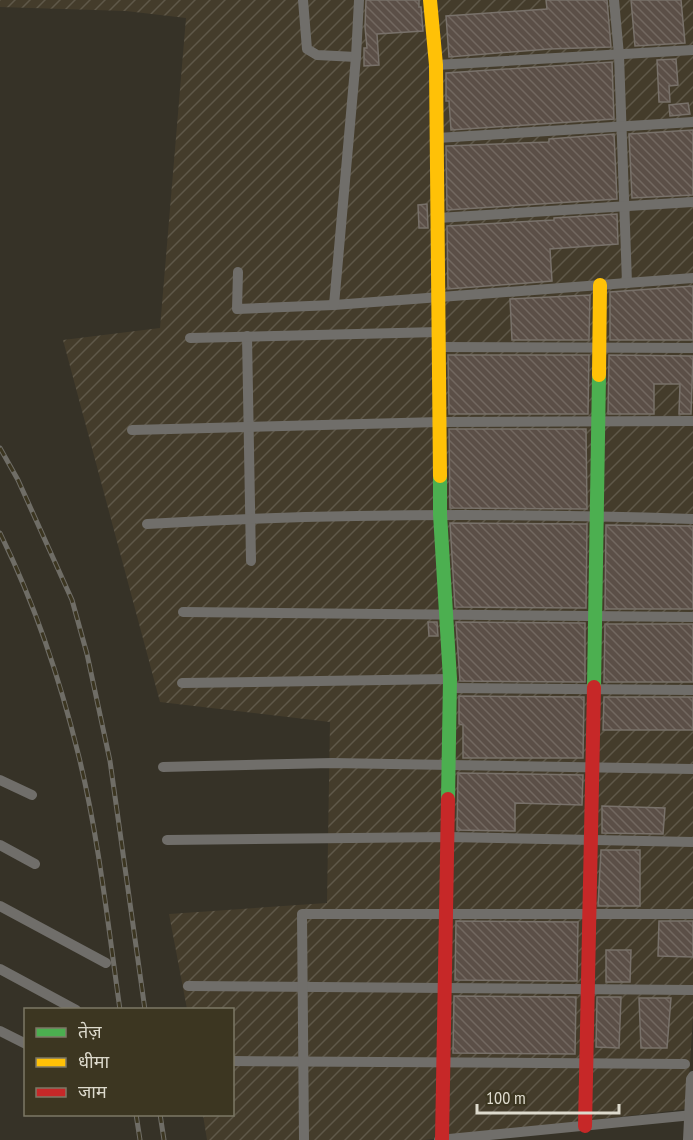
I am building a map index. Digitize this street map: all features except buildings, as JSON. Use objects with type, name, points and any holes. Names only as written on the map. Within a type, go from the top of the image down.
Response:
[{"type":"street","points":[[303,0],[307,49],[317,55],[356,57]]},
{"type":"street","points":[[334,305],[359,0]]},
{"type":"street","points":[[614,0],[619,55],[627,283]]},
{"type":"street","points":[[431,1],[436,65],[440,514],[448,613],[450,684],[441,1140],[691,1116]]},
{"type":"street","points":[[436,65],[693,50]]},
{"type":"street","points":[[437,138],[693,122]]},
{"type":"street","points":[[438,218],[693,202]]},
{"type":"street","points":[[237,272],[237,309],[334,305],[693,278]]},
{"type":"street","points":[[585,1126],[588,914],[592,839],[600,285]]},
{"type":"street","points":[[190,338],[439,332]]},
{"type":"street","points":[[247,336],[251,561]]},
{"type":"street","points":[[439,347],[693,348]]},
{"type":"street","points":[[132,430],[440,422],[693,421]]},
{"type":"street","points":[[147,524],[250,518],[440,514],[693,519]]},
{"type":"street","points":[[183,612],[693,617]]},
{"type":"street","points":[[182,683],[450,684],[594,690],[693,690]]},
{"type":"street","points":[[163,767],[332,763],[693,769]]},
{"type":"street","points":[[0,780],[32,795]]},
{"type":"street","points":[[167,840],[448,837],[693,842]]},
{"type":"street","points":[[0,845],[35,864]]},
{"type":"street","points":[[0,906],[106,963]]},
{"type":"street","points":[[304,1140],[302,914],[693,914]]},
{"type":"street","points":[[0,969],[71,1008]]},
{"type":"street","points":[[188,986],[693,990]]},
{"type":"street","points":[[0,1030],[24,1043]]},
{"type":"street","points":[[234,1062],[685,1064]]},
{"type":"street","points":[[688,1140],[693,1076]]},
{"type":"shaded area","points":[[0,0],[693,0],[693,1016],[687,1109],[424,1140],[207,1140],[203,1116],[234,1116],[234,1008],[187,1008],[169,914],[327,903],[330,722],[160,702],[63,340],[160,328],[186,18],[126,11],[0,7]]},
{"type":"railway","points":[[0,448],[18,480],[72,600],[87,654],[110,761],[145,1008]]},
{"type":"railway","points":[[0,533],[46,642],[79,757],[98,851],[120,1008]]},
{"type":"railway","points":[[136,1116],[140,1140]]},
{"type":"railway","points":[[160,1116],[164,1140]]},
{"type":"traffic: fast","points":[[594,687],[599,375]]},
{"type":"traffic: fast","points":[[440,476],[440,514],[450,679],[448,799]]},
{"type":"traffic: slow","points":[[430,0],[436,65],[440,476]]},
{"type":"traffic: slow","points":[[599,375],[600,285]]},
{"type":"traffic: jam","points":[[585,1126],[594,687]]},
{"type":"traffic: jam","points":[[442,1140],[448,799]]}]
